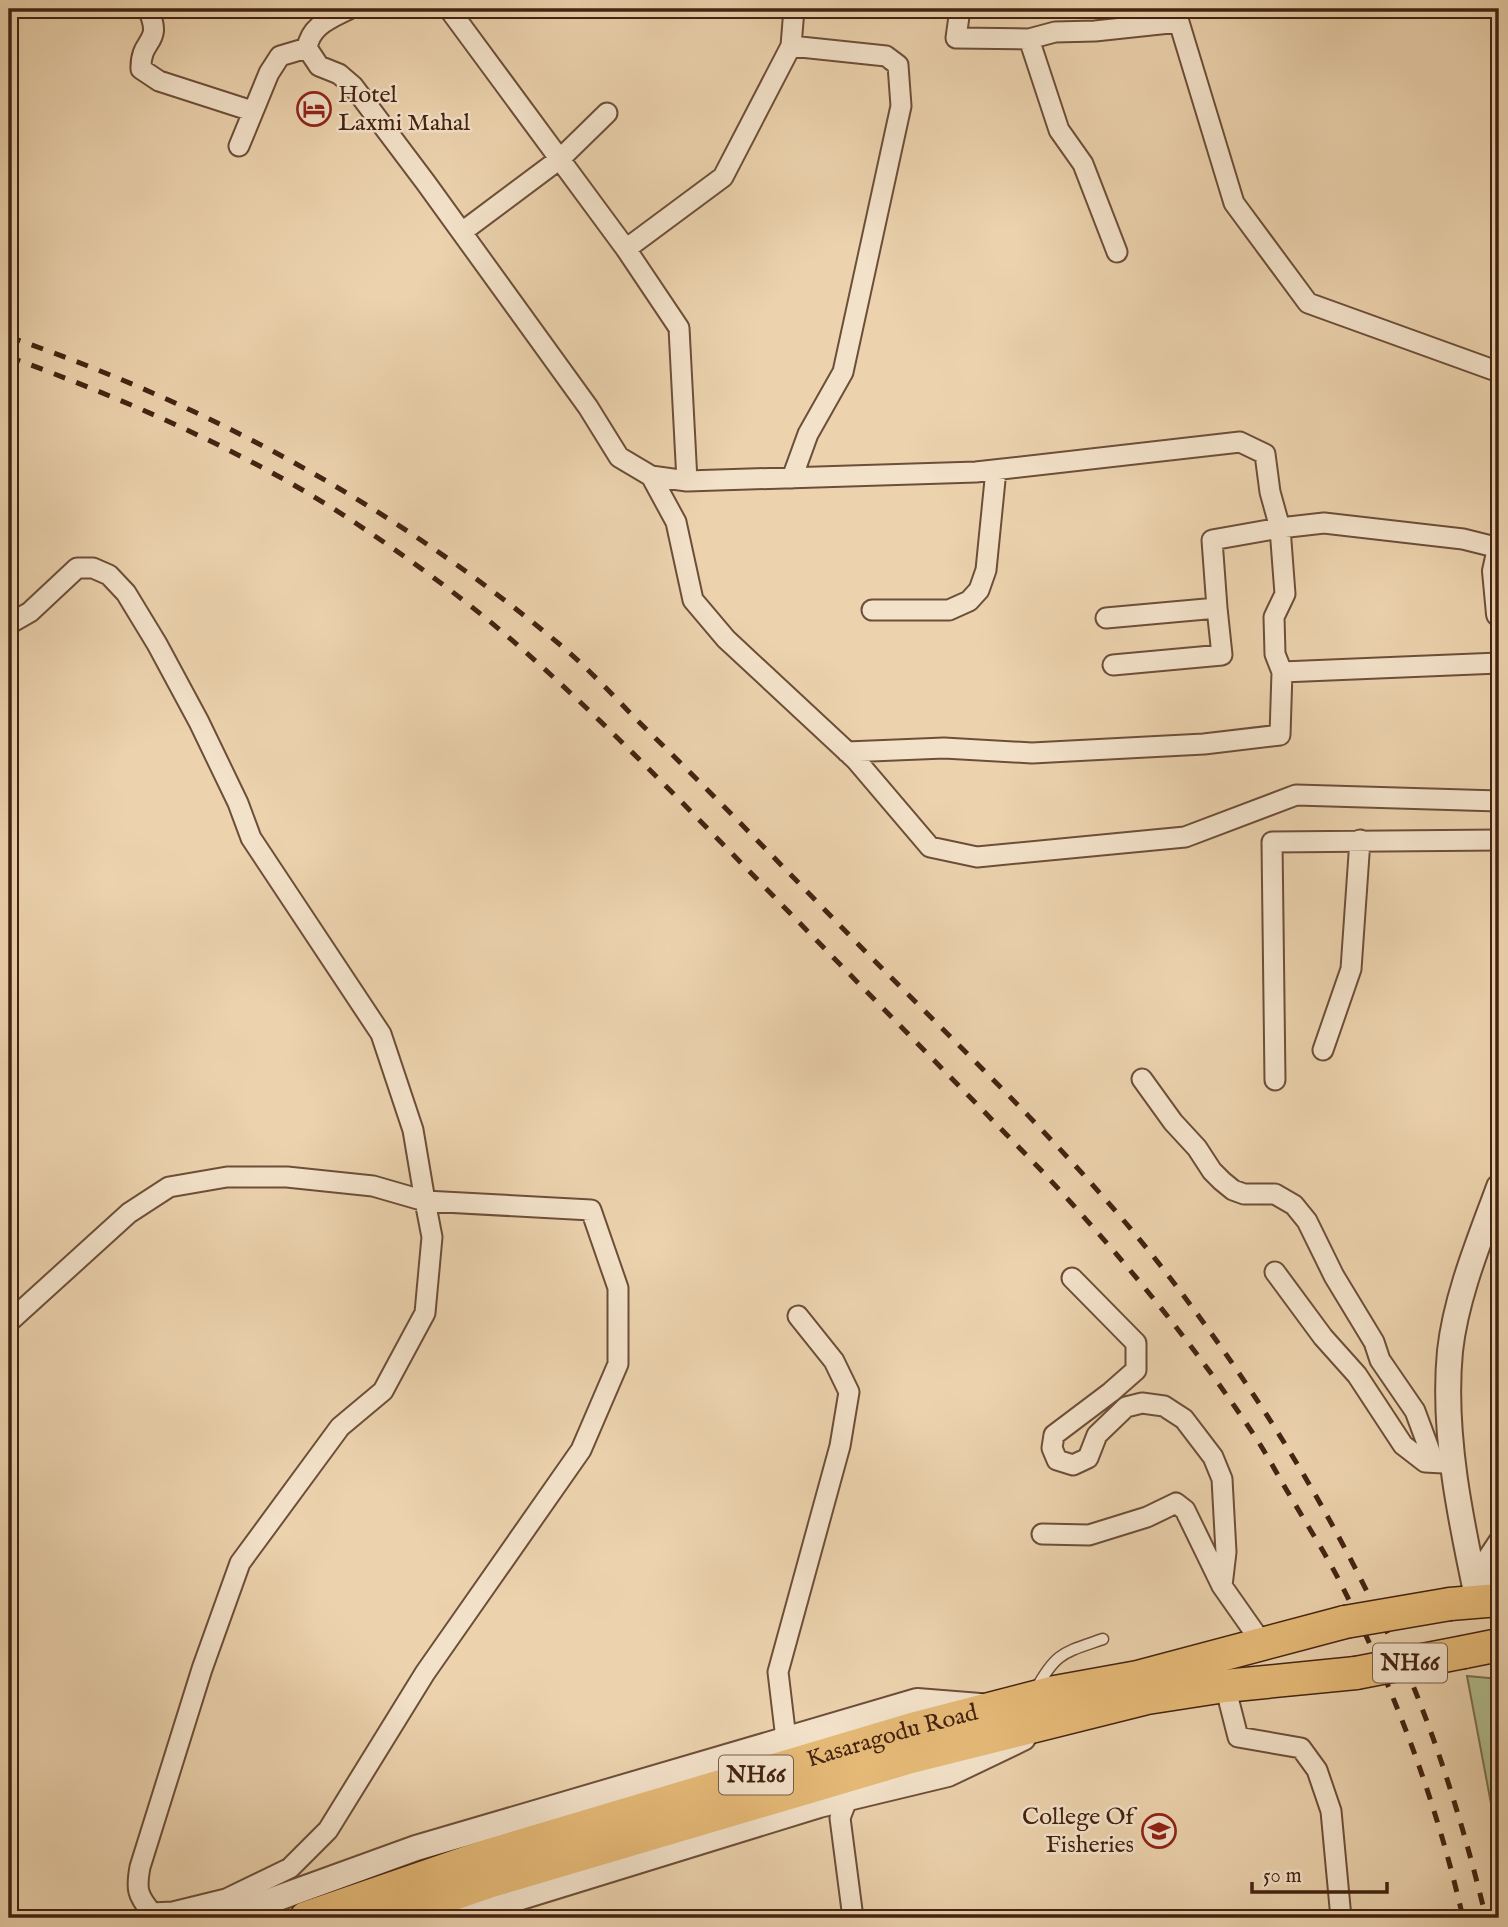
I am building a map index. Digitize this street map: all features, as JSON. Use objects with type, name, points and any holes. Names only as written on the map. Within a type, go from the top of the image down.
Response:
[{"type":"highway","name":"Kasaragodu Road","points":[[383,1918],[488,1882],[911,1757],[1138,1677],[1345,1622],[1476,1602]]},
{"type":"highway","name":"NH66","points":[[1225,1686],[1356,1673],[1499,1645]]},
{"type":"highway","name":"Kasaragodu Road","points":[[306,1918],[483,1857],[994,1707],[1034,1712],[1225,1686]]},
{"type":"street","points":[[148,9],[155,30],[153,38],[145,47],[141,69],[159,81],[252,111]]},
{"type":"street","points":[[349,9],[320,15],[309,37],[307,48],[319,66],[339,74],[353,86],[588,407],[619,457],[651,476],[687,481],[996,470],[1240,442],[1265,454],[1270,492],[1280,528],[1285,594],[1274,617],[1275,654],[1282,672],[1280,735],[1204,744],[1031,753],[944,748],[847,752]]},
{"type":"street","points":[[449,9],[561,158],[679,328],[687,481]]},
{"type":"street","points":[[626,249],[723,177],[791,46],[794,9]]},
{"type":"street","points":[[960,9],[956,38],[1029,39],[1055,32],[1095,31],[1177,15],[1234,203],[1308,303],[1499,372]]},
{"type":"street","points":[[1029,39],[1059,130],[1083,164],[1117,252]]},
{"type":"street","points":[[791,46],[886,56],[898,65],[901,106],[843,372],[808,433],[792,478]]},
{"type":"street","points":[[239,146],[269,73],[281,56],[307,48]]},
{"type":"street","points":[[462,232],[561,158],[607,114]]},
{"type":"street","points":[[872,610],[949,610],[969,601],[979,590],[986,570],[996,470]]},
{"type":"street","points":[[651,476],[676,522],[693,600],[726,639],[847,752],[930,847],[977,857],[1185,837],[1296,795],[1499,800]]},
{"type":"street","points":[[1114,665],[1222,655],[1212,540],[1280,528],[1324,523],[1463,539],[1499,550],[1495,571],[1499,614]]},
{"type":"street","points":[[9,624],[30,612],[77,568],[93,568],[109,575],[126,593],[199,722],[238,803],[251,838],[381,1034],[413,1130],[432,1237],[425,1313],[383,1391],[340,1427],[240,1563],[202,1669],[141,1867],[136,1889],[152,1913],[226,1911],[416,1848],[917,1701],[994,1707]]},
{"type":"street","points":[[1105,618],[1217,608]]},
{"type":"street","points":[[1282,672],[1499,663]]},
{"type":"street","points":[[1323,1050],[1351,969],[1360,840]]},
{"type":"street","points":[[1275,1080],[1272,842],[1499,840]]},
{"type":"street","points":[[1142,1079],[1173,1122],[1222,1181],[1233,1190],[1244,1194],[1275,1194],[1294,1205],[1307,1221],[1334,1276],[1374,1342],[1380,1360],[1415,1411],[1443,1464],[1458,1509],[1476,1602]]},
{"type":"street","points":[[9,1322],[129,1213],[169,1187],[227,1177],[287,1177],[373,1186],[425,1201],[591,1210],[618,1288],[618,1364],[581,1450],[425,1673],[328,1830],[290,1868],[226,1911]]},
{"type":"street","points":[[1443,1464],[1450,1402],[1450,1351],[1464,1292],[1499,1187]]},
{"type":"street","points":[[1275,1272],[1323,1337],[1356,1375],[1403,1445],[1424,1462],[1443,1464]]},
{"type":"street","points":[[1072,1278],[1136,1343],[1136,1370],[1054,1435],[1052,1448],[1058,1460],[1073,1465],[1088,1458],[1097,1435],[1126,1407],[1142,1404],[1164,1406],[1184,1419],[1213,1457],[1222,1479],[1226,1552],[1222,1586]]},
{"type":"street","points":[[786,1738],[778,1672],[839,1446],[849,1392],[834,1361],[798,1316]]},
{"type":"street","points":[[1042,1534],[1089,1535],[1147,1517],[1176,1503],[1185,1510],[1222,1586],[1262,1643]]},
{"type":"street","points":[[1476,1602],[1485,1562],[1499,1541]]},
{"type":"street","points":[[1476,1602],[1499,1571]]},
{"type":"street","points":[[1225,1686],[1238,1737],[1301,1748],[1317,1770],[1331,1811],[1341,1918]]},
{"type":"street","points":[[458,1917],[948,1774],[1020,1740],[1034,1712]]},
{"type":"street","points":[[836,1807],[853,1918]]},
{"type":"lane","points":[[1034,1712],[1053,1661],[1066,1651],[1103,1639]]},
{"type":"green space","points":[[1467,1676],[1499,1679],[1499,1846]]},
{"type":"railway","points":[[9,337],[159,396],[301,467],[370,507],[501,598],[564,648],[595,677],[1054,1143],[1129,1226],[1195,1310],[1253,1393],[1331,1523],[1412,1683],[1454,1799],[1486,1918]]},
{"type":"railway","points":[[9,357],[143,410],[275,475],[357,524],[470,606],[538,663],[631,751],[1039,1168],[1125,1264],[1205,1365],[1259,1443],[1330,1564],[1380,1666],[1413,1748],[1441,1832],[1463,1918]]},
{"type":"place","name":"Hotel Laxmi Mahal","points":[[314,109]]},
{"type":"place","name":"College Of Fisheries","points":[[1159,1831]]}]
